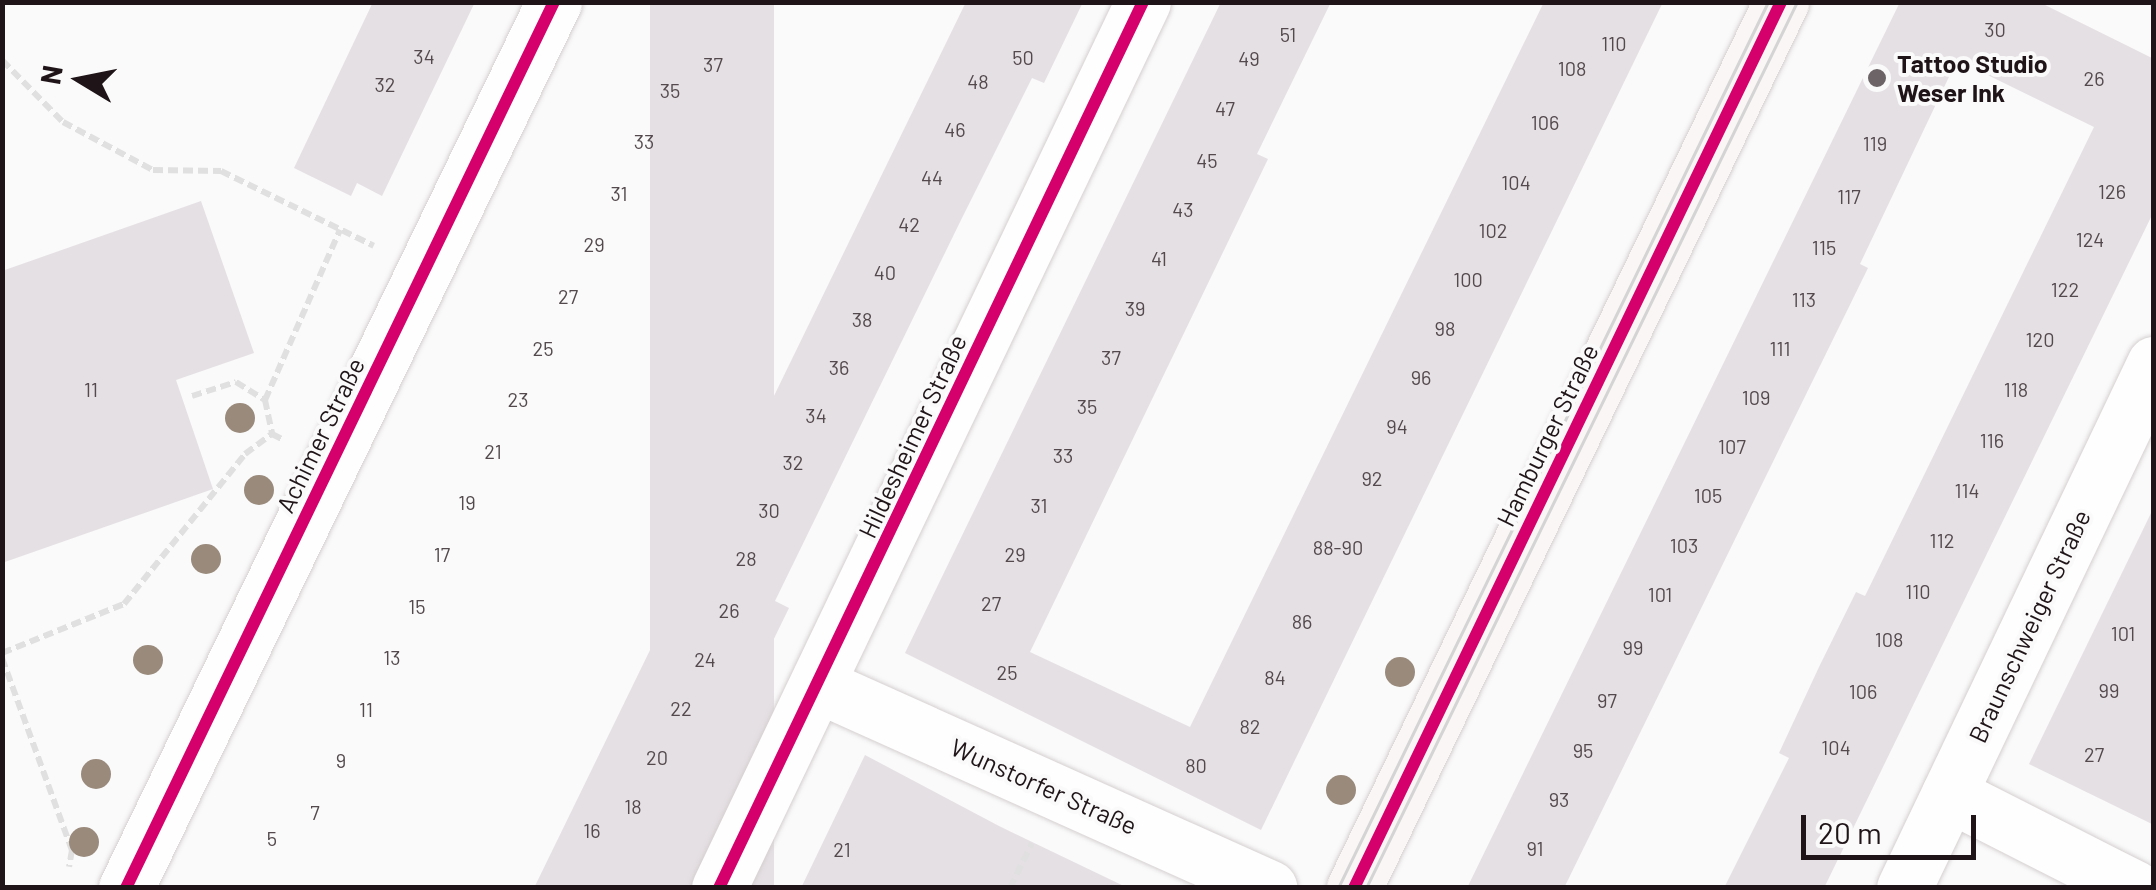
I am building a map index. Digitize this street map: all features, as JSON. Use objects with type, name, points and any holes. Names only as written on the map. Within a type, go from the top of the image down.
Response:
[{"type":"street","name":"Achimer Straße","points":[[126,888],[554,2]]},
{"type":"street","name":"Hildesheimer Straße","points":[[719,888],[1143,2]]},
{"type":"street","name":"Hamburger Straße","points":[[1354,888],[1781,2]]},
{"type":"street","name":"Braunschweiger Straße","points":[[1904,888],[2154,364]]},
{"type":"street","name":"Wunstorfer Straße","points":[[818,685],[1270,888]]},
{"type":"street","points":[[1949,794],[2134,888]]},
{"type":"path","points":[[2,60],[63,122],[153,170],[221,172],[424,272]]},
{"type":"path","points":[[272,434],[264,400],[340,230]]},
{"type":"path","points":[[192,396],[236,382],[264,400]]},
{"type":"path","points":[[272,434],[332,462]]},
{"type":"path","points":[[65,888],[72,850],[2,655],[124,604],[245,454],[272,434]]},
{"type":"building","points":[[373,2],[475,2],[382,196],[357,183],[351,196],[294,168]]},
{"type":"building","points":[[650,2],[774,2],[774,888],[650,888]]},
{"type":"building","points":[[966,2],[1083,2],[1044,83],[1032,78],[775,601],[789,608],[652,888],[534,888]]},
{"type":"building","points":[[1221,2],[1331,2],[1257,154],[1268,159],[1030,652],[1190,727],[1544,2],[1663,2],[1261,830],[905,653]]},
{"type":"building","points":[[1900,2],[2039,2],[2154,59],[2154,211],[1824,888],[1724,888],[1789,758],[1779,753],[1819,667],[1856,592],[1865,596],[2094,127],[1957,60],[1860,264],[1868,268],[1564,888],[1467,888]]},
{"type":"building","points":[[201,201],[254,353],[176,380],[213,489],[2,563],[2,271]]},
{"type":"building","points":[[2154,507],[2154,825],[2029,764]]},
{"type":"building","points":[[865,755],[999,826],[1128,888],[801,888]]},
{"type":"tram line","points":[[1338,888],[1768,2]]},
{"type":"tram line","points":[[1366,888],[1797,2]]},
{"type":"cycle path","points":[[126,888],[554,2]]},
{"type":"cycle path","points":[[719,888],[1143,2]]},
{"type":"cycle path","points":[[1354,888],[1781,2]]},
{"type":"place","name":"Tattoo Studio Weser Ink","points":[[1877,78]]}]
